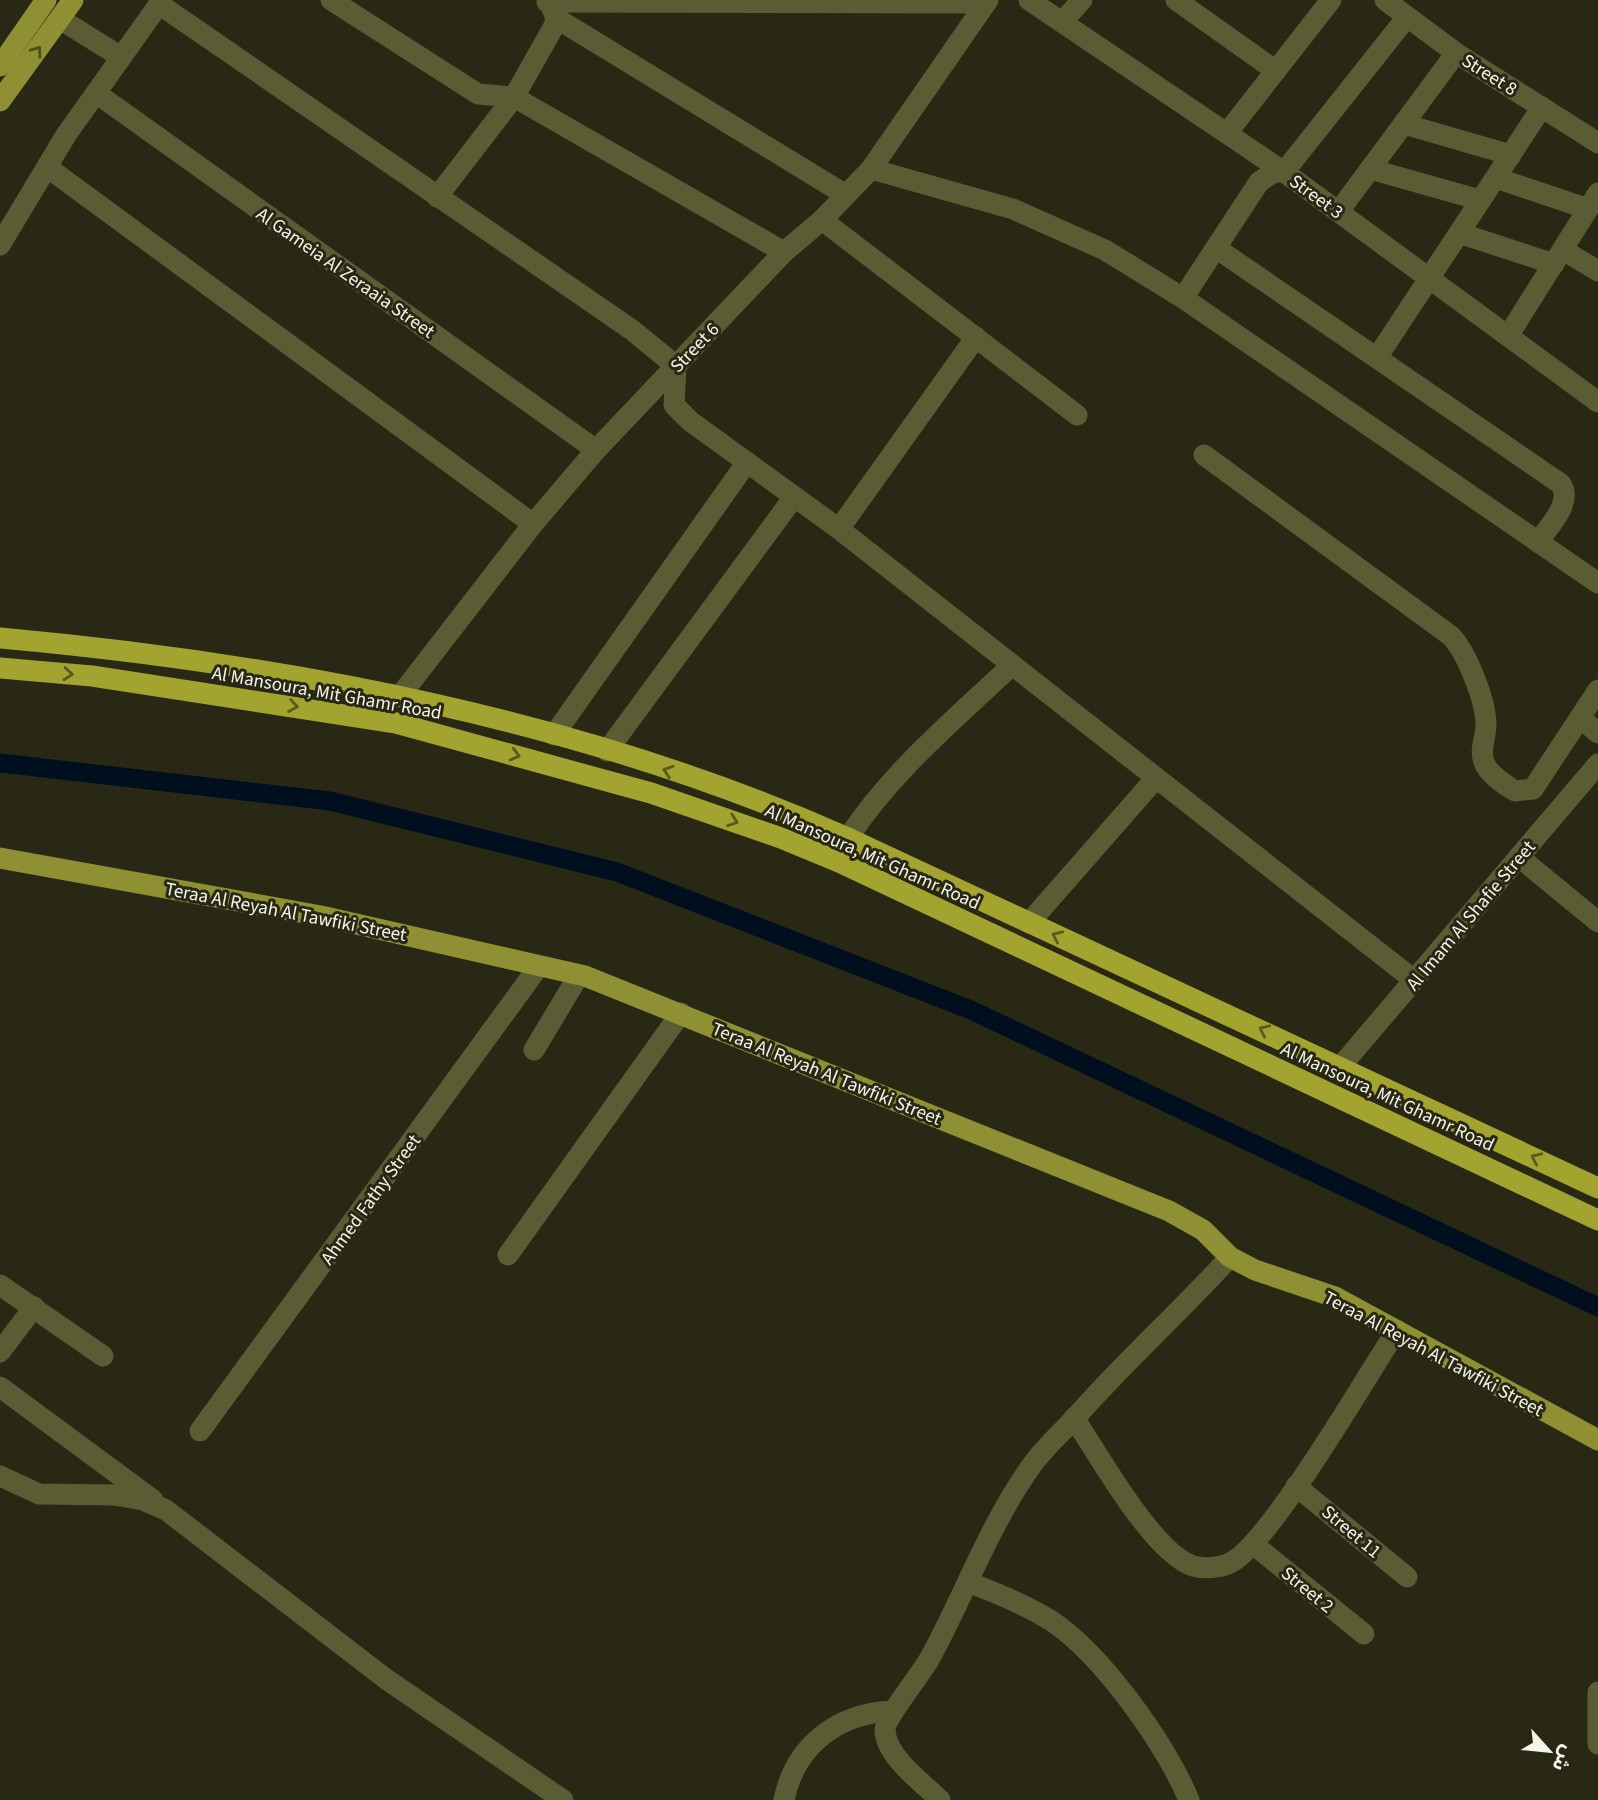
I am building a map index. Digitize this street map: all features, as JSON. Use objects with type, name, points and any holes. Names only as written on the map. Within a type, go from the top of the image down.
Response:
[{"type":"highway","name":"Al Mansoura, Mit Ghamr Road","points":[[0,638],[100,647],[400,696],[554,735],[776,807],[1341,1066],[1598,1188]]},
{"type":"highway","name":"Al Mansoura, Mit Ghamr Road","points":[[0,668],[92,676],[396,723],[626,786],[816,852],[1598,1220]]},
{"type":"highway","points":[[396,723],[400,696]]},
{"type":"main road","points":[[0,66],[46,0]]},
{"type":"main road","points":[[0,101],[74,0]]},
{"type":"main road","name":"Teraa Al Reyah Al Tawfiki Street","points":[[0,858],[321,916],[579,975],[681,1013],[1169,1211],[1203,1230],[1230,1257],[1255,1270],[1335,1297],[1598,1440]]},
{"type":"street","points":[[331,0],[478,94],[514,97],[784,252]]},
{"type":"street","name":"Street 3","points":[[1029,0],[1284,172],[1598,402]]},
{"type":"street","points":[[1062,22],[1082,0]]},
{"type":"street","points":[[1176,0],[1276,71]]},
{"type":"street","points":[[1227,133],[1331,0]]},
{"type":"street","name":"Street 8","points":[[1385,0],[1456,53],[1598,143]]},
{"type":"street","points":[[549,7],[987,1]]},
{"type":"street","name":"Street 6","points":[[400,696],[533,524],[596,450],[784,252],[822,220],[872,169],[987,1]]},
{"type":"street","points":[[0,245],[47,167],[160,2],[632,330],[676,366],[674,405],[690,421],[839,528],[1414,979]]},
{"type":"street","points":[[437,197],[514,97],[549,7]]},
{"type":"street","points":[[549,7],[846,195]]},
{"type":"street","points":[[1183,298],[1259,182],[1274,172],[1284,172],[1407,17]]},
{"type":"street","points":[[60,19],[121,57]]},
{"type":"street","points":[[1339,212],[1456,53]]},
{"type":"street","name":"Al Gameia Al Zeraaia Street","points":[[96,93],[596,450]]},
{"type":"street","points":[[1378,356],[1542,107]]},
{"type":"street","points":[[1404,124],[1511,155]]},
{"type":"street","points":[[47,167],[533,524]]},
{"type":"street","points":[[872,169],[1013,209],[1105,250],[1183,298],[1598,583]]},
{"type":"street","points":[[1370,169],[1480,200]]},
{"type":"street","points":[[1496,178],[1593,201],[1508,336]]},
{"type":"street","points":[[822,220],[1077,415]]},
{"type":"street","points":[[1459,233],[1559,257],[1598,271]]},
{"type":"street","points":[[1216,248],[1378,356],[1561,484],[1565,492],[1564,502],[1538,541]]},
{"type":"street","points":[[839,528],[976,337]]},
{"type":"street","points":[[1204,455],[1451,636],[1466,657],[1485,713],[1483,759],[1490,771],[1510,787],[1521,792],[1533,789],[1598,690]]},
{"type":"street","points":[[554,735],[747,462]]},
{"type":"street","points":[[607,751],[794,497]]},
{"type":"street","points":[[848,838],[869,806],[904,766],[1012,665]]},
{"type":"street","points":[[1580,718],[1598,733]]},
{"type":"street","name":"Al Imam Al Shafie Street","points":[[1341,1066],[1598,764]]},
{"type":"street","points":[[1029,923],[1156,778]]},
{"type":"street","points":[[1519,857],[1598,922]]},
{"type":"street","name":"Ahmed Fathy Street","points":[[200,1431],[539,966]]},
{"type":"street","points":[[534,1050],[579,975]]},
{"type":"street","points":[[508,1255],[681,1013]]},
{"type":"street","points":[[940,1800],[896,1756],[886,1725],[929,1659],[1013,1494],[1034,1463],[1114,1372],[1176,1316],[1230,1257]]},
{"type":"street","points":[[0,1285],[103,1356]]},
{"type":"street","points":[[0,1352],[34,1307]]},
{"type":"street","points":[[1074,1418],[1143,1521],[1176,1556],[1194,1566],[1216,1567],[1231,1563],[1253,1544],[1296,1486],[1396,1330]]},
{"type":"street","points":[[0,1387],[100,1458],[386,1679],[563,1800]]},
{"type":"street","points":[[0,1476],[38,1494],[121,1496],[143,1500],[166,1510]]},
{"type":"street","name":"Street 11","points":[[1296,1486],[1407,1577]]},
{"type":"street","name":"Street 2","points":[[1253,1544],[1364,1634]]},
{"type":"street","points":[[968,1582],[1017,1602],[1051,1621],[1104,1668],[1153,1737],[1189,1800]]},
{"type":"street","points":[[1598,1692],[1598,1744]]},
{"type":"street","points":[[785,1800],[788,1780],[799,1760],[816,1739],[850,1718],[872,1712],[893,1712]]},
{"type":"waterway","points":[[0,763],[330,801],[617,872],[971,1010],[1598,1307]]}]
